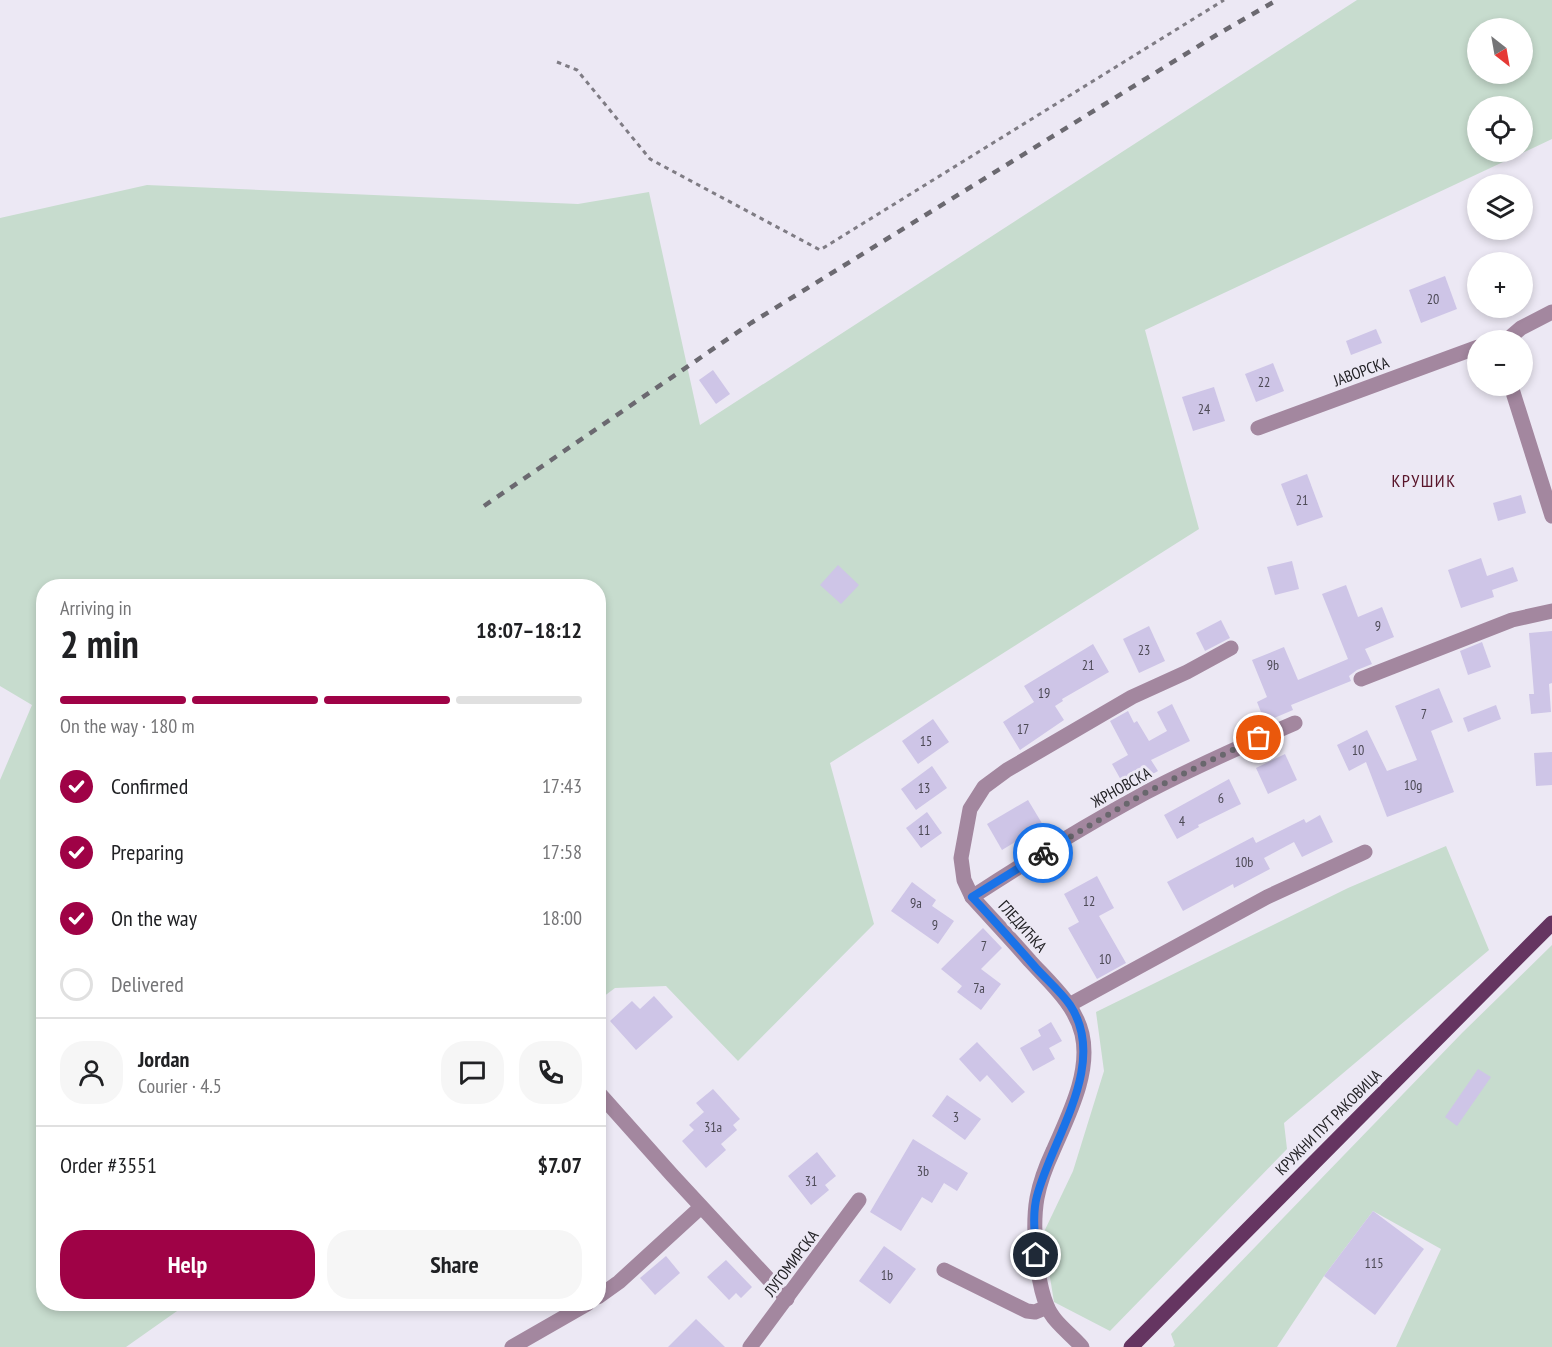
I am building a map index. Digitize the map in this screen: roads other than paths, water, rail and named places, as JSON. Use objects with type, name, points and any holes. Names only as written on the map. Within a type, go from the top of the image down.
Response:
[{"type":"main road","name":"КРУЖНИ ПУТ РАКОВИЦА","points":[[1131,1347],[1552,923]]},
{"type":"street","points":[[1519,330],[1552,312]]},
{"type":"street","name":"ЈАВОРСКА","points":[[1258,428],[1467,351]]},
{"type":"street","points":[[1514,396],[1552,516]]},
{"type":"street","points":[[1360,679],[1512,620],[1552,610]]},
{"type":"street","name":"ГЛЕДИЋКА","points":[[1082,1347],[1053,1317],[1047,1307],[1036,1255],[1035,1216],[1038,1194],[1052,1153],[1077,1094],[1084,1045],[1082,1033],[1069,1005],[972,897],[963,872],[962,850],[970,809],[978,793],[1007,770],[1132,697],[1187,672],[1231,648]]},
{"type":"street","name":"ЖРНОВСКА","points":[[972,897],[1145,793],[1294,723]]},
{"type":"street","points":[[1069,1005],[1267,897],[1365,852]]},
{"type":"street","points":[[606,1101],[787,1299]]},
{"type":"street","name":"ЛУГОМИРСКА","points":[[750,1347],[859,1200]]},
{"type":"street","points":[[606,1291],[619,1282],[701,1207]]},
{"type":"street","points":[[944,1270],[1027,1311],[1035,1312],[1047,1307]]},
{"type":"street","points":[[512,1347],[575,1311]]},
{"type":"railway","points":[[484,506],[751,323],[1218,34],[1277,0]]},
{"type":"district","name":"КРУШИК","points":[[1424,480]]}]
